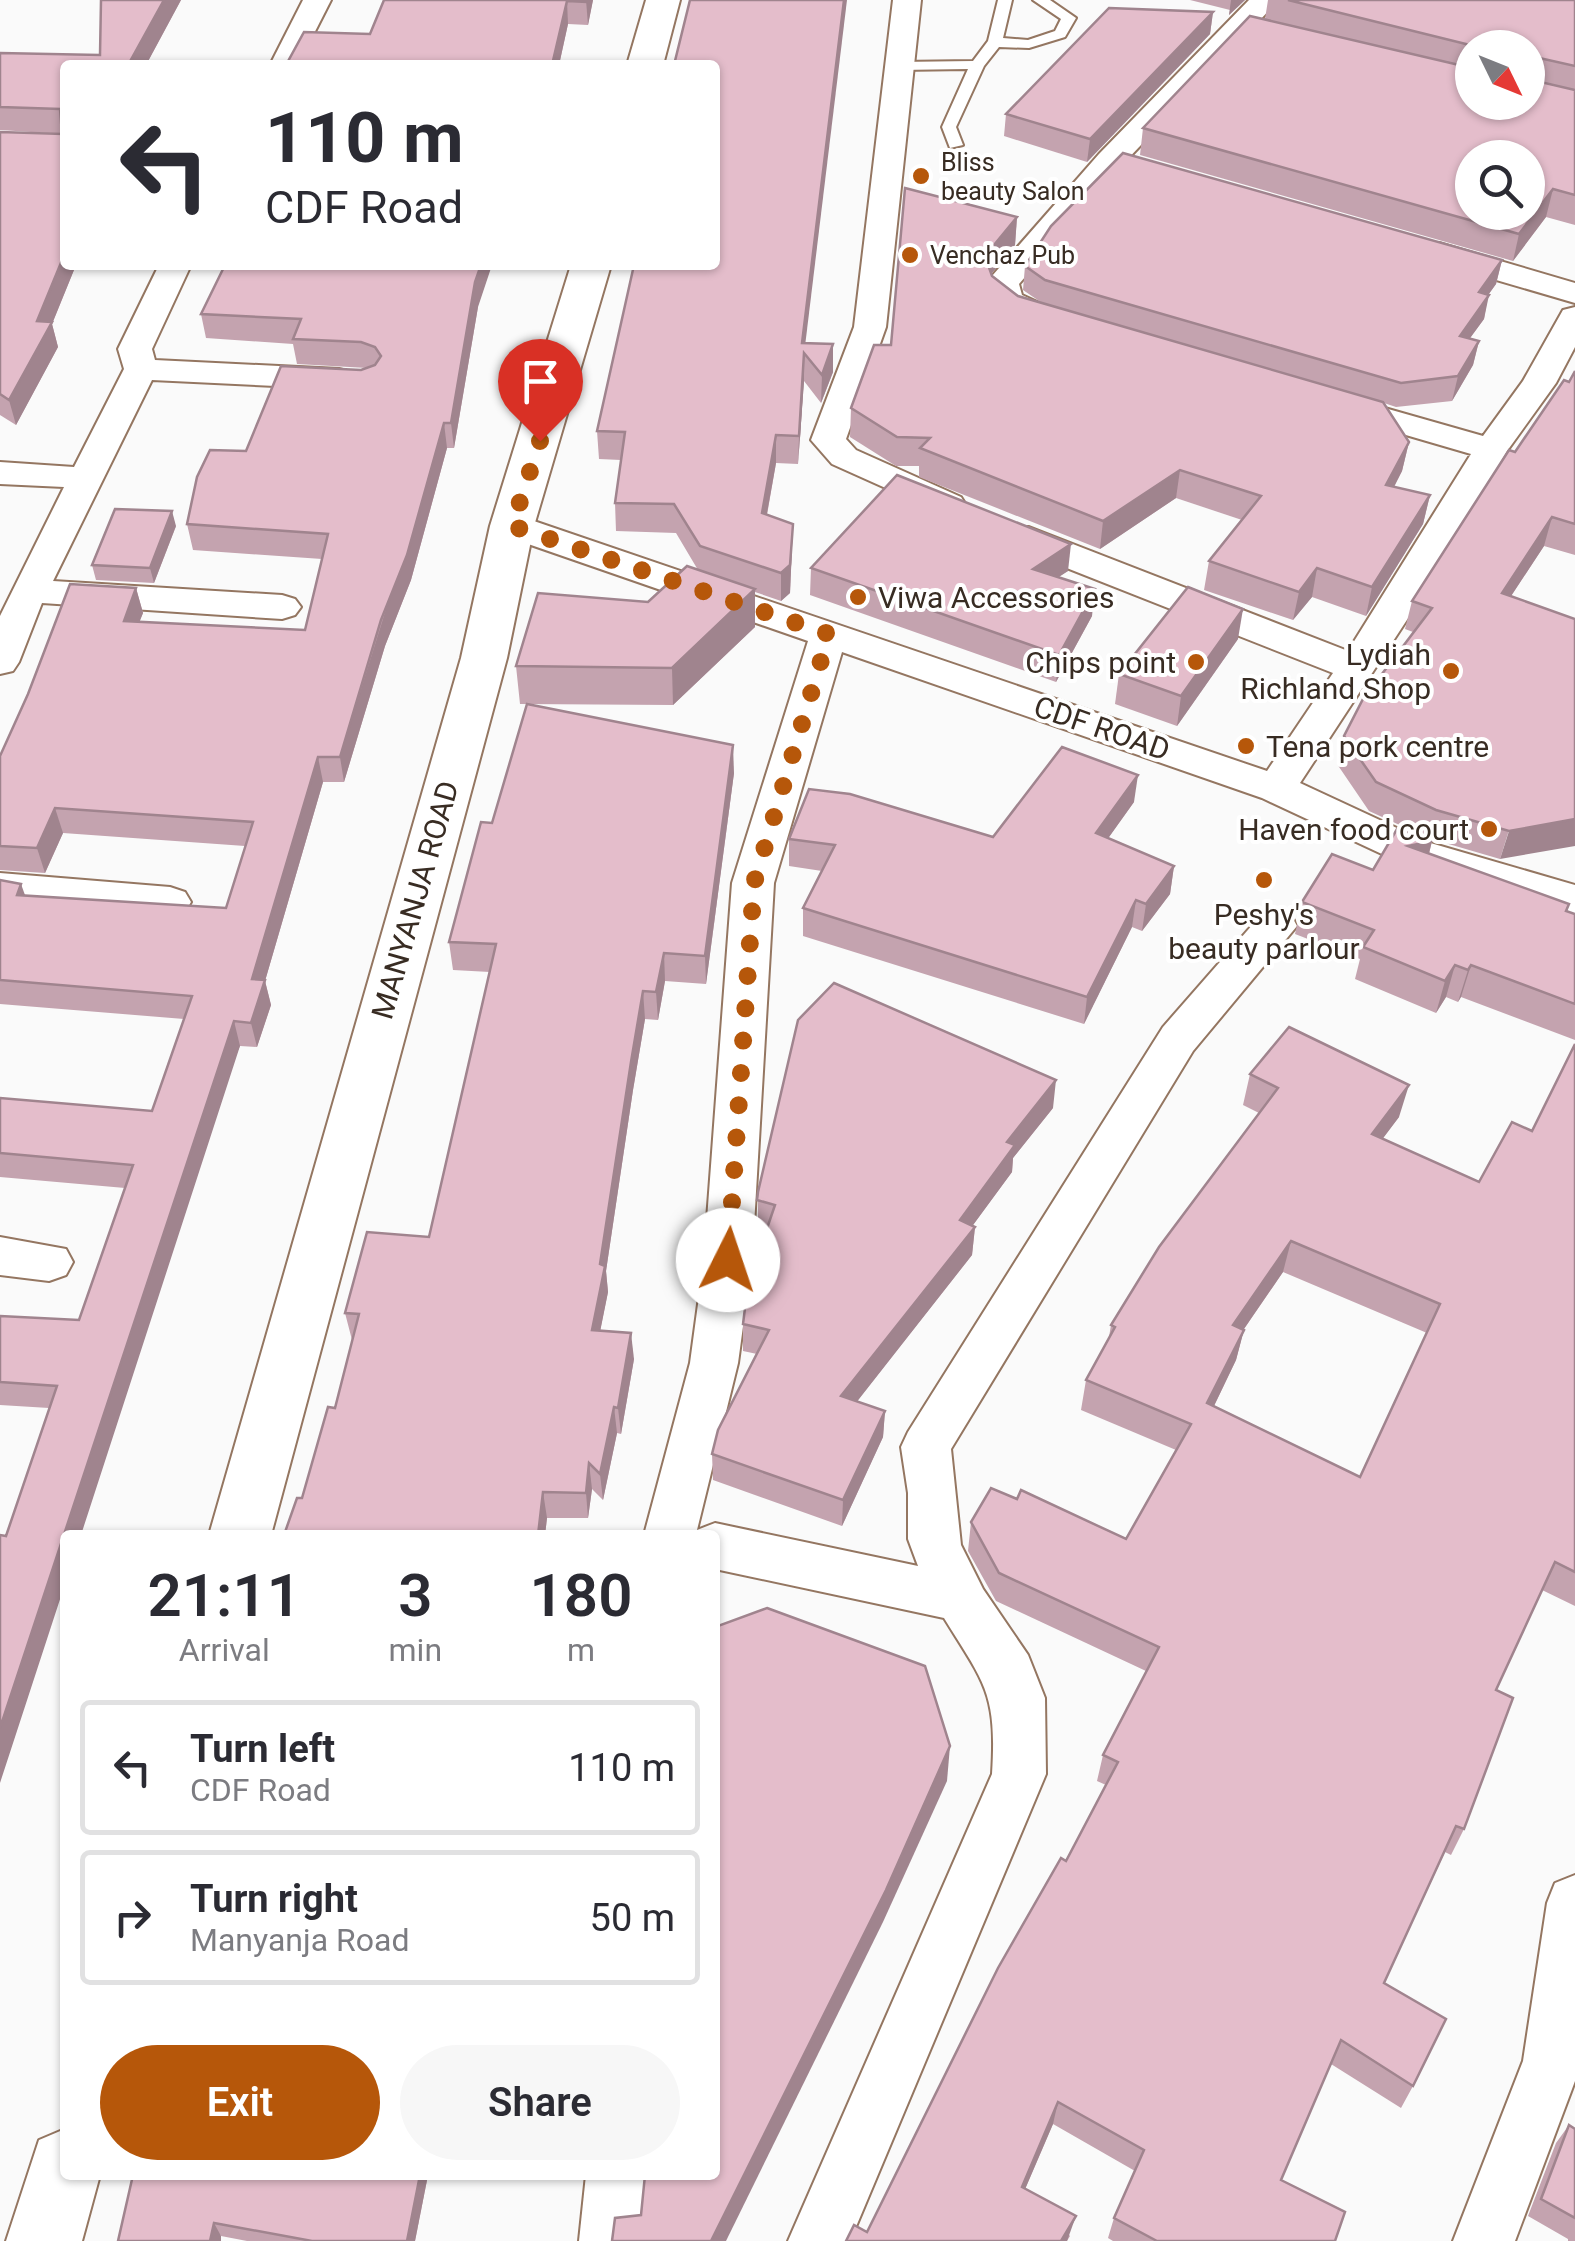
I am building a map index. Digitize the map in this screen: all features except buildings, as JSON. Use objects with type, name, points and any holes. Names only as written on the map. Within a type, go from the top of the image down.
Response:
[{"type":"main road","points":[[645,60],[663,0]]},
{"type":"main road","name":"MANYANJA ROAD","points":[[241,1530],[484,658],[512,526],[589,270]]},
{"type":"main road","points":[[44,2241],[61,2180]]},
{"type":"street","points":[[287,60],[317,0]]},
{"type":"street","points":[[907,0],[870,327],[828,440],[844,457],[882,476],[1074,560],[1356,668]]},
{"type":"street","points":[[1086,330],[1018,309],[1006,300],[1003,283],[1110,160],[1265,0]]},
{"type":"street","points":[[1241,28],[1280,37]]},
{"type":"street","points":[[1110,160],[1146,170]]},
{"type":"street","points":[[1416,246],[1575,292]]},
{"type":"street","points":[[0,662],[29,591],[141,368],[134,348],[173,270]]},
{"type":"street","points":[[1276,788],[1356,668],[1491,448],[1539,383],[1575,316]]},
{"type":"street","points":[[141,368],[364,381]]},
{"type":"street","points":[[1310,396],[1491,448]]},
{"type":"street","points":[[0,473],[85,478]]},
{"type":"street","name":"CDF ROAD","points":[[512,526],[1276,788],[1413,852],[1575,900]]},
{"type":"street","points":[[29,591],[282,607]]},
{"type":"street","points":[[671,1530],[714,1363],[728,1260],[754,883],[829,634]]},
{"type":"street","points":[[0,888],[170,902]]},
{"type":"street","points":[[819,2241],[1019,1774],[1024,1735],[1020,1694],[1005,1658],[960,1598],[934,1542],[935,1502],[926,1446],[1178,1039],[1276,926]]},
{"type":"street","points":[[0,1256],[50,1262]]},
{"type":"street","points":[[720,1547],[960,1598]]},
{"type":"street","points":[[1484,2241],[1564,2066],[1575,1903]]},
{"type":"street","points":[[610,2241],[616,2180]]},
{"type":"lane","points":[[955,145],[949,128],[977,65],[995,42],[1005,0]]},
{"type":"lane","points":[[995,42],[1029,44],[1060,34],[1069,18],[1040,0]]},
{"type":"lane","points":[[899,66],[977,65]]},
{"type":"place","name":"Bliss beauty Salon","points":[[921,176]]},
{"type":"place","name":"Venchaz Pub","points":[[910,255]]},
{"type":"place","name":"Viwa Accessories","points":[[858,597]]},
{"type":"place","name":"Chips point","points":[[1196,662]]},
{"type":"place","name":"Lydiah Richland Shop","points":[[1451,671]]},
{"type":"place","name":"Tena pork centre","points":[[1246,746]]},
{"type":"place","name":"Haven food court","points":[[1489,829]]},
{"type":"place","name":"Peshy's beauty parlour","points":[[1264,880]]},
{"type":"route","points":[[540,441],[512,526],[829,634],[754,883],[728,1260]]}]
